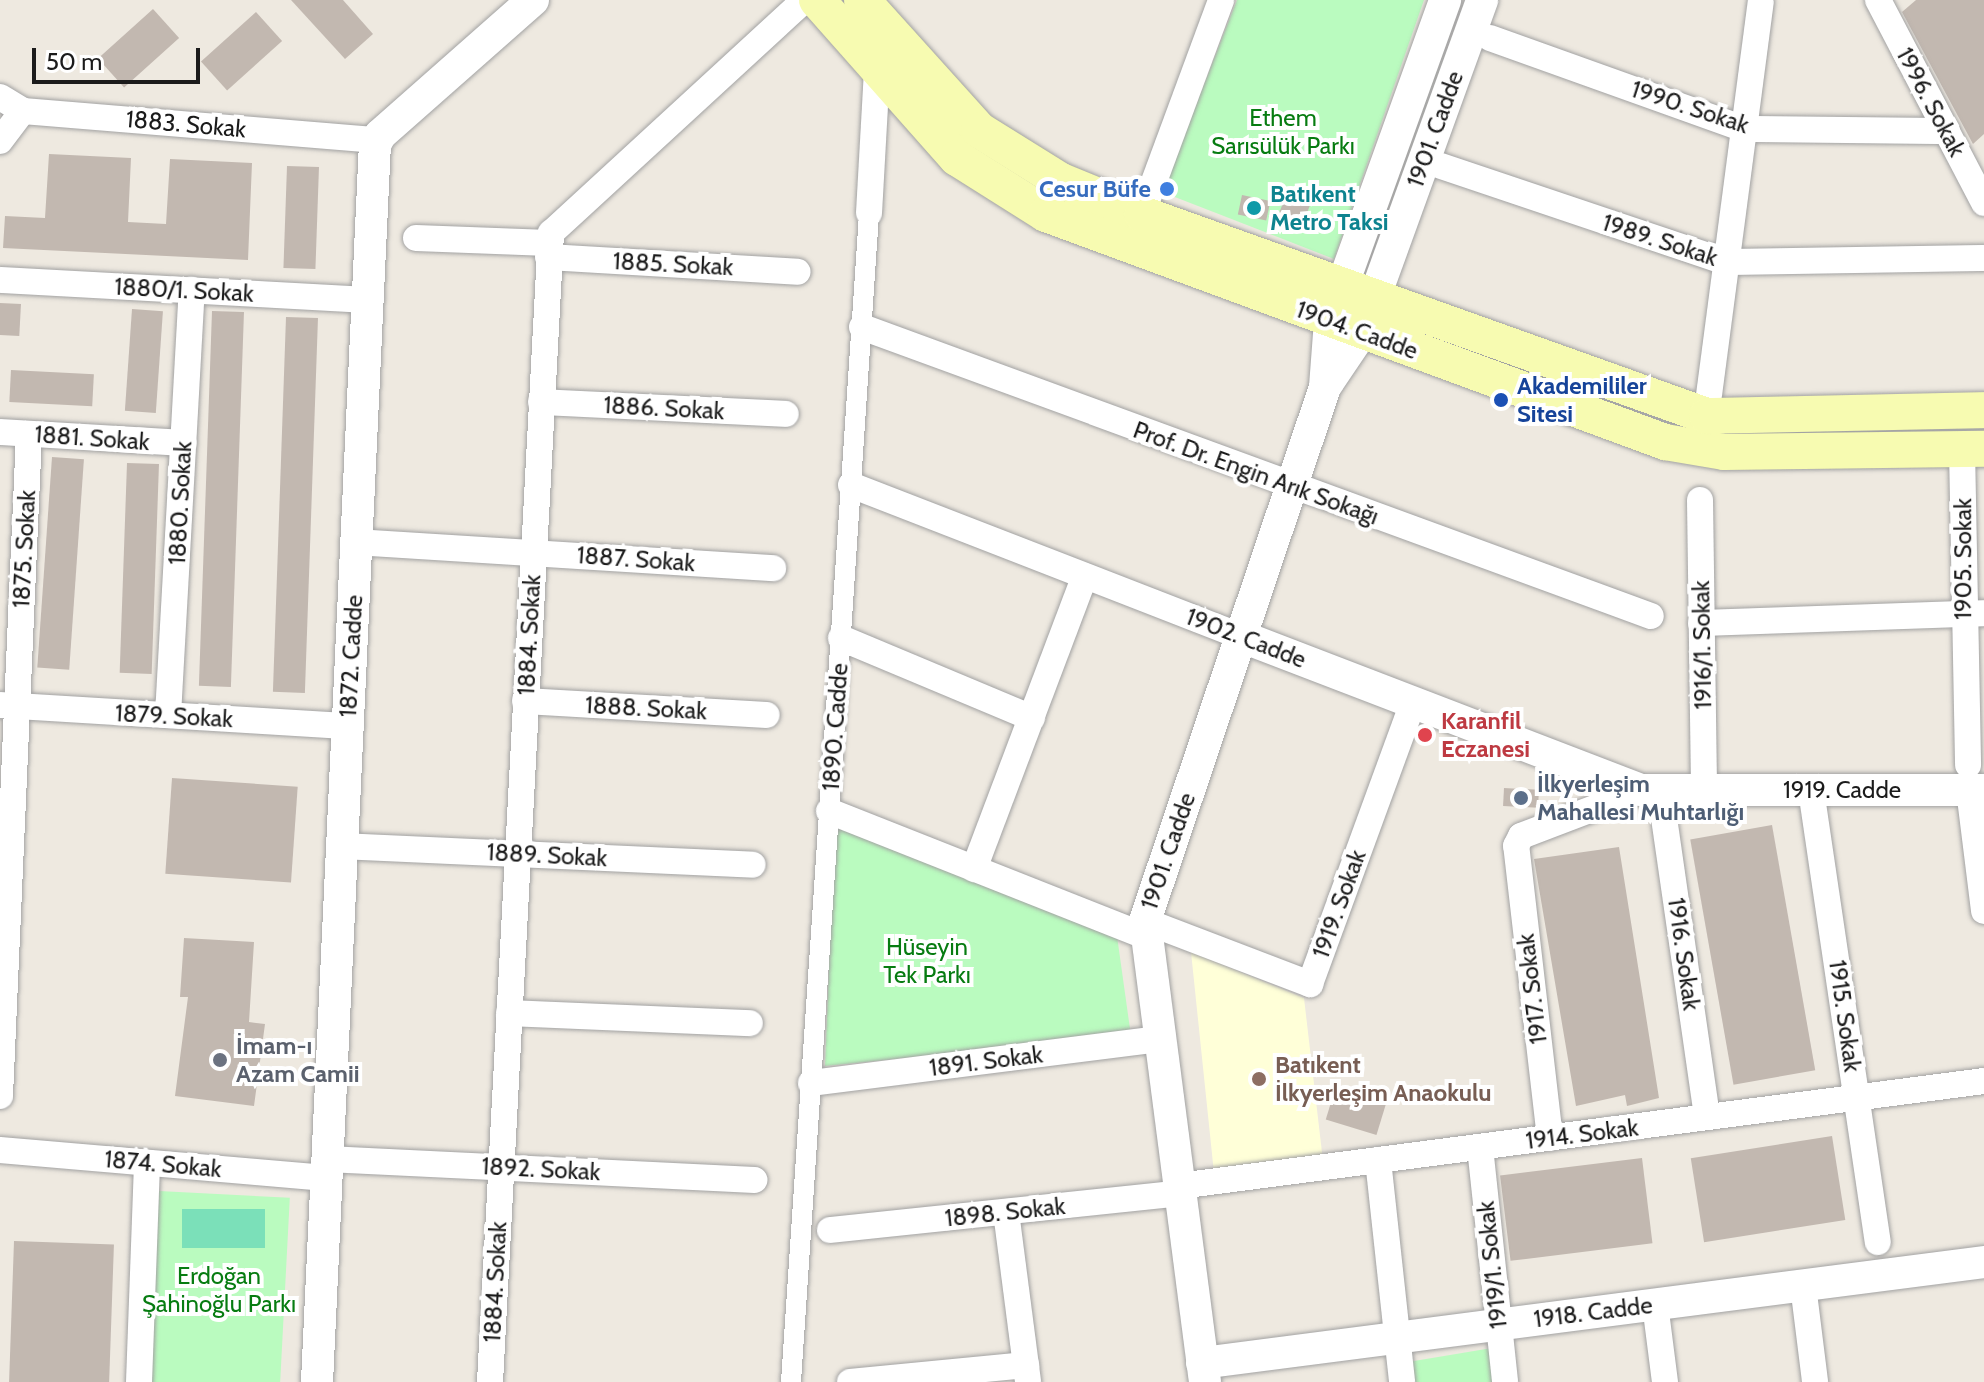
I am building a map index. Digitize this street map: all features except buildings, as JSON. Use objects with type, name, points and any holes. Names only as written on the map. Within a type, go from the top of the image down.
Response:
[{"type":"main road","name":"1904. Cadde","points":[[817,0],[957,158],[1046,214],[1707,416],[1984,410]]},
{"type":"main road","name":"1904. Cadde","points":[[862,0],[979,130],[1061,181],[1142,214],[1608,424],[1699,450],[1973,449]]},
{"type":"street","points":[[377,140],[533,0]]},
{"type":"street","name":"1884. Sokak","points":[[490,1382],[549,250],[557,222],[804,0]]},
{"type":"street","points":[[1142,214],[1221,0]]},
{"type":"street","name":"1901. Cadde","points":[[1203,1373],[1146,929],[1240,636],[1352,309],[1445,0]]},
{"type":"street","name":"1901. Cadde","points":[[1352,309],[1482,0]]},
{"type":"street","name":"1996. Sokak","points":[[1878,0],[1984,203]]},
{"type":"street","points":[[1709,395],[1744,129],[1765,1]]},
{"type":"street","name":"1990. Sokak","points":[[1490,38],[1744,129],[1947,131]]},
{"type":"street","name":"1890. Cadde","points":[[791,1382],[877,71]]},
{"type":"street","name":"1883. Sokak","points":[[0,97],[23,111],[377,140]]},
{"type":"street","points":[[0,141],[23,111]]},
{"type":"street","name":"1872. Cadde","points":[[317,1382],[377,140]]},
{"type":"street","name":"1989. Sokak","points":[[1441,166],[1727,262],[1984,258]]},
{"type":"street","name":"1885. Sokak","points":[[416,238],[798,272]]},
{"type":"street","name":"1880/1. Sokak","points":[[0,280],[368,300]]},
{"type":"street","name":"1880. Sokak","points":[[168,715],[192,290]]},
{"type":"street","name":"Prof. Dr. Engin Arık Sokağı","points":[[862,327],[1291,487],[1651,616]]},
{"type":"street","name":"1886. Sokak","points":[[541,402],[786,414]]},
{"type":"street","name":"1881. Sokak","points":[[0,432],[184,443]]},
{"type":"street","name":"1875. Sokak","points":[[0,1096],[9,706],[29,434]]},
{"type":"street","name":"1905. Sokak","points":[[1973,449],[1974,781],[1984,911]]},
{"type":"street","name":"1902. Cadde","points":[[851,485],[1413,703],[1651,790]]},
{"type":"street","name":"1916/1. Sokak","points":[[1700,500],[1704,790]]},
{"type":"street","name":"1887. Sokak","points":[[356,542],[773,568]]},
{"type":"street","points":[[974,869],[1085,576]]},
{"type":"street","points":[[1701,623],[1973,614]]},
{"type":"street","points":[[841,638],[1032,718]]},
{"type":"street","name":"1888. Sokak","points":[[525,701],[767,715]]},
{"type":"street","name":"1919. Sokak","points":[[1146,929],[1310,984],[1413,703]]},
{"type":"street","name":"1879. Sokak","points":[[9,706],[348,726]]},
{"type":"street","name":"1919. Cadde","points":[[1517,840],[1651,790],[1811,790],[1974,781]]},
{"type":"street","name":"1916. Sokak","points":[[1651,790],[1707,1117]]},
{"type":"street","name":"1915. Sokak","points":[[1811,790],[1878,1242]]},
{"type":"street","points":[[829,811],[974,869],[1146,929]]},
{"type":"street","name":"1917. Sokak","points":[[1517,840],[1550,1138]]},
{"type":"street","name":"1889. Sokak","points":[[342,846],[753,865]]},
{"type":"street","points":[[509,1013],[750,1023]]},
{"type":"street","name":"1891. Sokak","points":[[811,1083],[1160,1039]]},
{"type":"street","name":"1914. Sokak","points":[[1180,1190],[1378,1160],[1984,1081]]},
{"type":"street","name":"1919/1. Sokak","points":[[1480,1147],[1505,1382]]},
{"type":"street","name":"1874. Sokak","points":[[0,1150],[147,1163],[327,1169]]},
{"type":"street","points":[[1378,1160],[1402,1382]]},
{"type":"street","points":[[139,1382],[147,1163]]},
{"type":"street","name":"1892. Sokak","points":[[327,1169],[501,1167],[754,1180]]},
{"type":"street","name":"1898. Sokak","points":[[830,1230],[1180,1190]]},
{"type":"street","points":[[850,1382],[1027,1373],[1006,1212]]},
{"type":"street","name":"1918. Cadde","points":[[1203,1373],[1398,1338],[1984,1262]]},
{"type":"street","points":[[1803,1285],[1815,1382]]},
{"type":"street","points":[[1655,1304],[1665,1382]]},
{"type":"shaded area","name":"Batıkent İlkyerleşim Anaokulu","points":[[1191,952],[1304,998],[1323,1161],[1214,1173]]},
{"type":"green space","name":"Ethem Sarısülük Parkı","points":[[1237,0],[1424,0],[1334,259],[1162,192]]},
{"type":"green space","name":"Hüseyin Tek Parkı","points":[[835,819],[1117,936],[1131,1036],[825,1066]]},
{"type":"green space","name":"Erdoğan Şahinoğlu Parkı","points":[[159,1191],[290,1198],[280,1382],[149,1382]]},
{"type":"green space","points":[[182,1209],[265,1209],[265,1248],[182,1248]]},
{"type":"green space","points":[[1492,1348],[1497,1382],[1411,1382],[1408,1362]]},
{"type":"place","name":"Cesur Büfe","points":[[1167,189]]},
{"type":"place","name":"Batıkent Metro Taksi","points":[[1254,208]]},
{"type":"place","name":"Akademililer Sitesi","points":[[1501,400]]},
{"type":"place","name":"Karanfil Eczanesi","points":[[1425,735]]},
{"type":"place","name":"İlkyerleşim Mahallesi Muhtarlığı","points":[[1521,798]]},
{"type":"place","name":"İmam-ı Azam Camii","points":[[220,1060]]},
{"type":"place","name":"Batıkent İlkyerleşim Anaokulu","points":[[1259,1079]]}]
